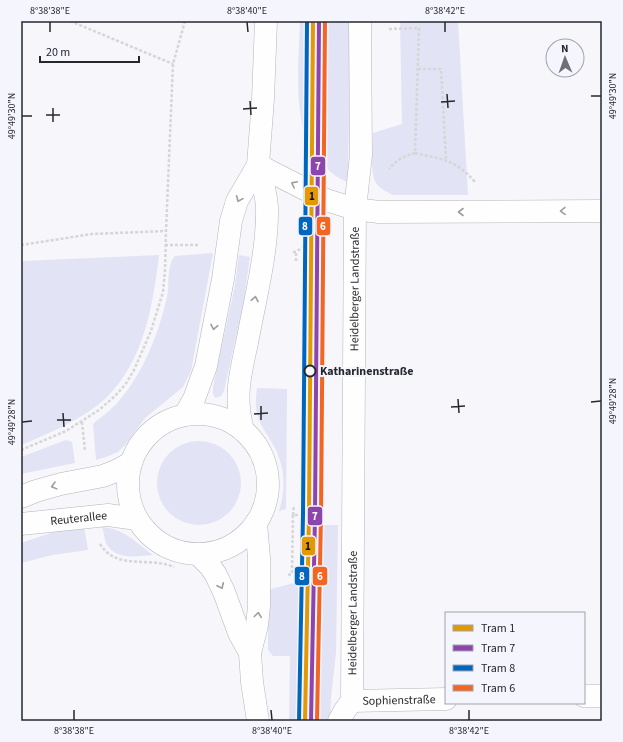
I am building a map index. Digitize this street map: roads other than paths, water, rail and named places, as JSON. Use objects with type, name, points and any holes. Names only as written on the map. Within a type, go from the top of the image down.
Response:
[{"type":"street","points":[[243,430],[239,416],[239,379],[259,278],[266,229],[267,206],[258,165],[266,21]]},
{"type":"street","name":"Heidelberger Landstraße","points":[[352,701],[355,242],[356,209],[361,155],[360,26]]},
{"type":"street","points":[[258,165],[326,200],[356,209],[379,212],[602,211]]},
{"type":"street","points":[[185,415],[194,400],[206,366],[223,279],[231,221],[238,201],[258,165]]},
{"type":"street","points":[[200,414],[216,416],[243,430],[256,446],[265,464],[268,484],[265,505],[256,523],[246,536],[233,545],[218,551],[199,555],[171,549],[146,531],[137,518],[130,501],[128,482],[131,463],[139,445],[151,432],[167,421],[185,415],[200,414]]},
{"type":"street","points":[[21,497],[61,484],[103,476],[131,463]]},
{"type":"street","name":"Reuterallee","points":[[21,524],[108,515],[137,518]]},
{"type":"street","points":[[256,523],[259,558],[260,606],[250,653],[252,682],[258,721]]},
{"type":"street","points":[[199,555],[210,566],[216,575],[239,633],[250,653]]},
{"type":"street","points":[[585,696],[602,696]]},
{"type":"street","name":"Sophienstraße","points":[[352,701],[445,699]]},
{"type":"street","points":[[340,721],[345,710],[352,701]]},
{"type":"tram line","name":"8","points":[[299,721],[303,515],[307,21]]},
{"type":"tram line","name":"1","points":[[305,721],[309,515],[313,21]]},
{"type":"tram line","name":"7","points":[[311,721],[315,515],[319,21]]},
{"type":"tram line","name":"6","points":[[317,721],[321,515],[325,21]]},
{"type":"place","name":"Katharinenstraße","points":[[310,371]]}]
